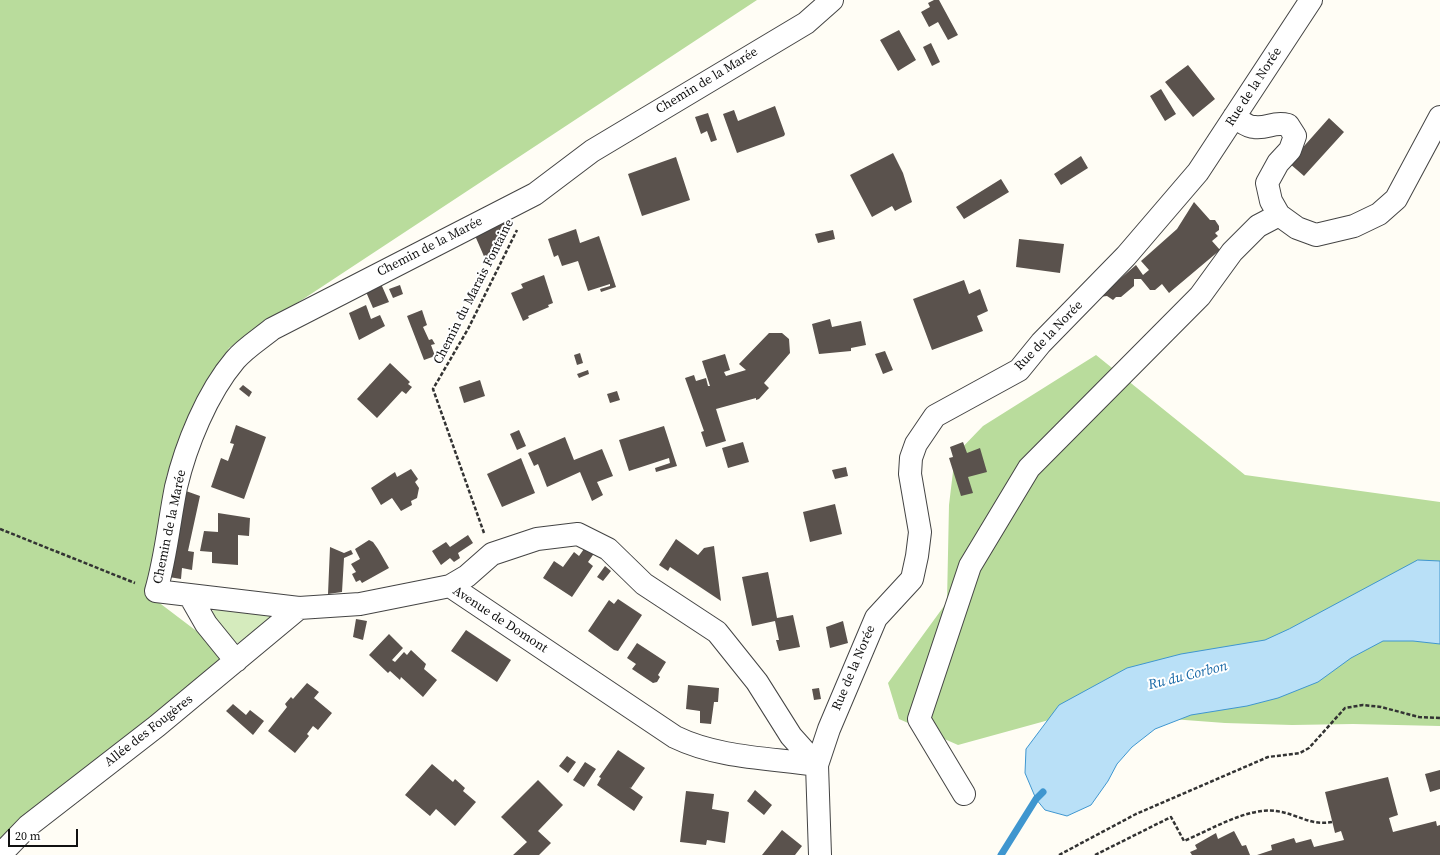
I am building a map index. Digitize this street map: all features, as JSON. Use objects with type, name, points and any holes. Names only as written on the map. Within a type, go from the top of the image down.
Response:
[{"type":"street","name":"Chemin de la Marée","points":[[156,592],[163,565],[177,486],[193,436],[211,392],[235,359],[272,329],[530,196],[592,151],[806,22],[832,0]]},
{"type":"street","name":"Rue de la Norée","points":[[817,765],[829,729],[876,618],[912,579],[920,532],[910,474],[911,458],[916,444],[935,416],[1018,370],[1041,343],[1126,256],[1198,172],[1311,0]]},
{"type":"street","points":[[1234,118],[1252,127],[1270,126],[1278,122],[1288,125],[1295,136],[1290,150],[1278,163],[1267,183],[1271,201],[1279,215],[1297,228],[1316,235],[1354,226],[1379,214],[1396,199],[1440,117]]},
{"type":"street","points":[[964,794],[920,719],[970,566],[1029,468],[1200,296],[1232,252],[1258,226],[1279,215]]},
{"type":"street","points":[[450,586],[467,576],[492,554],[537,539],[578,534],[608,549],[644,584],[717,632],[757,682],[791,736],[817,765],[820,855]]},
{"type":"street","name":"Avenue de Domont","points":[[156,592],[299,608],[360,604],[450,586],[675,736],[694,746],[711,750],[817,765]]},
{"type":"street","points":[[190,596],[206,624],[236,661]]},
{"type":"street","name":"Allée des Fougères","points":[[0,855],[28,826],[236,661],[299,608]]},
{"type":"path","name":"Chemin du Marais Fontaine","points":[[492,554],[433,389],[468,329],[523,218],[530,196]]},
{"type":"path","points":[[0,529],[156,592]]},
{"type":"path","points":[[1059,855],[1136,814],[1268,757],[1300,753],[1309,748],[1345,708],[1364,704],[1381,706],[1419,716],[1440,718]]},
{"type":"path","points":[[1095,855],[1171,817],[1184,841],[1241,817],[1258,812],[1275,811],[1295,814],[1309,822],[1322,824],[1332,822]]},
{"type":"green space","points":[[0,0],[757,0],[229,348],[167,474],[149,595],[236,661],[0,845]]},
{"type":"green space","points":[[1096,355],[1245,475],[1440,502],[1440,726],[1225,723],[1078,712],[958,745],[899,719],[888,683],[947,602],[949,505],[955,455],[983,426]]},
{"type":"green space","points":[[216,608],[271,616],[272,622],[238,643],[231,642],[210,613]]},
{"type":"water","points":[[1418,560],[1440,561],[1440,644],[1413,641],[1383,641],[1351,658],[1318,682],[1278,698],[1247,706],[1191,715],[1155,729],[1132,747],[1117,764],[1108,781],[1091,805],[1067,816],[1045,810],[1036,799],[1025,773],[1026,749],[1059,705],[1127,668],[1181,654],[1265,640],[1289,629]]},
{"type":"building","points":[[934,0],[939,0],[958,35],[948,40],[938,22],[929,27],[921,12],[930,7],[928,3]]},
{"type":"building","points":[[899,30],[916,60],[898,71],[880,40]]},
{"type":"building","points":[[931,43],[940,62],[932,66],[923,47]]},
{"type":"building","points":[[1188,65],[1215,99],[1193,117],[1165,82]]},
{"type":"building","points":[[1161,89],[1176,114],[1165,121],[1150,96]]},
{"type":"building","points":[[775,106],[785,134],[784,136],[737,153],[723,114],[734,110],[738,121]]},
{"type":"building","points":[[708,113],[717,140],[711,142],[707,131],[701,134],[695,117]]},
{"type":"building","points":[[1329,118],[1344,132],[1304,176],[1289,163]]},
{"type":"building","points":[[893,153],[903,173],[912,202],[895,211],[892,206],[872,217],[850,175]]},
{"type":"building","points":[[1081,156],[1088,168],[1061,185],[1054,174]]},
{"type":"building","points":[[676,157],[690,200],[642,216],[628,174]]},
{"type":"building","points":[[1001,179],[1009,192],[964,219],[956,207]]},
{"type":"building","points":[[1194,202],[1210,220],[1215,220],[1219,226],[1219,230],[1215,233],[1218,236],[1212,241],[1220,250],[1169,293],[1162,284],[1155,290],[1150,290],[1141,279],[1134,279],[1134,286],[1121,297],[1116,297],[1113,300],[1107,296],[1099,297],[1136,265],[1143,275],[1149,270],[1141,261],[1177,229]]},
{"type":"building","points":[[506,217],[509,230],[496,257],[486,261],[473,231]]},
{"type":"building","points":[[576,229],[580,243],[599,236],[616,287],[601,292],[600,289],[610,286],[610,284],[588,291],[578,261],[562,266],[558,255],[554,257],[548,239]]},
{"type":"building","points":[[833,230],[835,239],[818,243],[815,234]]},
{"type":"building","points":[[1019,239],[1064,244],[1060,273],[1016,267]]},
{"type":"building","points":[[544,275],[553,303],[548,305],[549,307],[528,316],[529,318],[523,321],[511,293],[523,288],[521,284]]},
{"type":"building","points":[[378,277],[389,302],[373,308],[363,285]]},
{"type":"building","points":[[964,280],[969,294],[980,289],[988,311],[977,316],[983,331],[932,350],[913,299]]},
{"type":"building","points":[[400,285],[403,294],[393,298],[389,289]]},
{"type":"building","points":[[366,305],[371,319],[380,315],[385,326],[359,340],[349,313]]},
{"type":"building","points":[[422,310],[427,325],[423,327],[429,340],[432,339],[435,344],[431,345],[435,356],[424,360],[407,316]]},
{"type":"building","points":[[830,319],[832,327],[861,321],[866,345],[851,348],[851,351],[819,354],[812,324]]},
{"type":"building","points":[[769,333],[782,333],[789,339],[790,353],[764,383],[769,388],[759,399],[756,400],[756,398],[716,409],[726,441],[706,447],[701,432],[704,431],[685,378],[694,375],[696,381],[706,378],[708,386],[710,386],[702,361],[725,354],[730,370],[724,372],[726,376],[746,370],[739,364]]},
{"type":"building","points":[[885,351],[893,370],[883,374],[875,354]]},
{"type":"building","points":[[580,353],[583,363],[577,365],[574,355]]},
{"type":"building","points":[[390,363],[410,382],[408,384],[412,387],[406,394],[402,391],[377,418],[357,399]]},
{"type":"building","points":[[588,370],[589,374],[579,378],[577,374]]},
{"type":"building","points":[[480,380],[485,396],[464,403],[459,387]]},
{"type":"building","points":[[243,385],[252,392],[249,397],[239,389]]},
{"type":"building","points":[[617,391],[620,400],[610,403],[607,394]]},
{"type":"building","points":[[236,425],[266,437],[244,499],[211,487],[221,458],[228,461],[234,444],[230,443]]},
{"type":"building","points":[[664,426],[677,466],[656,472],[655,468],[670,463],[669,458],[629,471],[619,440]]},
{"type":"building","points":[[519,430],[526,446],[517,450],[510,434]]},
{"type":"building","points":[[565,437],[574,460],[602,449],[613,476],[597,482],[603,495],[592,501],[580,472],[547,487],[538,464],[534,466],[528,453]]},
{"type":"building","points":[[743,442],[749,462],[728,468],[722,448]]},
{"type":"building","points":[[963,442],[967,453],[980,448],[987,472],[968,477],[973,493],[961,496],[949,458],[953,457],[950,447]]},
{"type":"building","points":[[521,458],[535,493],[502,507],[487,474]]},
{"type":"building","points":[[846,467],[848,476],[835,479],[832,470]]},
{"type":"building","points":[[411,469],[418,479],[415,482],[419,488],[417,498],[411,501],[412,505],[401,511],[392,498],[381,505],[371,488],[395,472],[397,477]]},
{"type":"building","points":[[186,491],[200,496],[188,551],[194,552],[192,570],[182,568],[181,579],[169,577]]},
{"type":"building","points":[[835,504],[842,534],[810,542],[803,512]]},
{"type":"building","points":[[218,513],[250,518],[249,536],[238,535],[238,565],[212,563],[212,552],[200,551],[204,531],[218,532]]},
{"type":"building","points":[[468,535],[473,543],[458,553],[460,558],[454,562],[450,558],[441,565],[432,551],[446,542],[450,547]]},
{"type":"building","points":[[676,539],[698,555],[704,548],[714,546],[721,601],[670,567],[668,571],[659,565]]},
{"type":"building","points":[[369,540],[373,542],[378,549],[389,568],[362,583],[360,580],[356,582],[352,574],[356,572],[351,564],[360,559],[355,549]]},
{"type":"building","points":[[586,546],[595,552],[588,562],[593,566],[572,597],[543,578],[554,561],[563,567],[574,552],[579,556]]},
{"type":"building","points":[[330,547],[344,553],[351,550],[353,554],[344,558],[342,592],[328,594]]},
{"type":"building","points":[[605,566],[611,571],[603,581],[597,577]]},
{"type":"building","points":[[768,572],[777,618],[793,615],[800,647],[779,651],[776,640],[779,640],[775,621],[752,626],[742,577]]},
{"type":"building","points":[[618,599],[642,615],[618,651],[614,650],[588,631],[609,600],[614,604]]},
{"type":"building","points":[[356,619],[367,621],[363,640],[353,637]]},
{"type":"building","points":[[843,621],[848,643],[830,648],[826,627]]},
{"type":"building","points":[[466,630],[511,660],[497,682],[451,651]]},
{"type":"building","points":[[389,634],[403,648],[392,660],[395,662],[404,652],[407,655],[411,650],[426,664],[424,669],[437,680],[423,697],[401,677],[400,680],[390,671],[388,673],[369,655]]},
{"type":"building","points":[[637,643],[666,662],[658,675],[660,677],[657,682],[653,683],[632,669],[636,664],[627,658]]},
{"type":"building","points":[[307,683],[319,692],[314,698],[332,713],[318,730],[313,726],[307,734],[309,736],[295,753],[268,731],[287,707],[285,704],[291,697],[293,699]]},
{"type":"building","points":[[688,685],[719,688],[718,702],[714,702],[711,724],[700,723],[700,711],[686,709]]},
{"type":"building","points":[[819,688],[821,699],[814,700],[812,689]]},
{"type":"building","points":[[233,704],[246,715],[250,710],[264,721],[253,735],[226,711]]},
{"type":"building","points":[[618,750],[645,768],[631,788],[629,787],[643,797],[634,811],[597,785],[601,778],[599,777]]},
{"type":"building","points":[[567,756],[576,762],[568,773],[559,766]]},
{"type":"building","points":[[585,762],[596,769],[584,787],[573,780]]},
{"type":"building","points":[[432,764],[453,782],[455,779],[465,788],[463,791],[476,802],[455,826],[436,809],[430,816],[405,795]]},
{"type":"building","points":[[1440,770],[1440,789],[1430,792],[1425,774]]},
{"type":"building","points":[[1388,777],[1398,815],[1389,818],[1393,832],[1436,821],[1437,826],[1440,825],[1440,855],[1257,855],[1272,850],[1271,845],[1294,838],[1296,843],[1311,839],[1314,847],[1344,840],[1341,831],[1335,833],[1325,792]]},
{"type":"building","points":[[538,780],[563,805],[538,831],[551,843],[539,855],[513,855],[527,842],[501,817]]},
{"type":"building","points":[[755,790],[772,805],[764,815],[747,801]]},
{"type":"building","points":[[686,791],[714,794],[712,809],[729,812],[725,843],[707,840],[706,845],[680,842]]},
{"type":"building","points":[[782,830],[802,846],[795,855],[762,855]]},
{"type":"building","points":[[1234,831],[1242,846],[1246,845],[1250,855],[1192,855],[1190,852],[1197,849],[1195,845],[1216,833],[1218,839]]},
{"type":"waterway","name":"Ru du Corbon","points":[[1001,855],[1036,799],[1043,792]]}]
